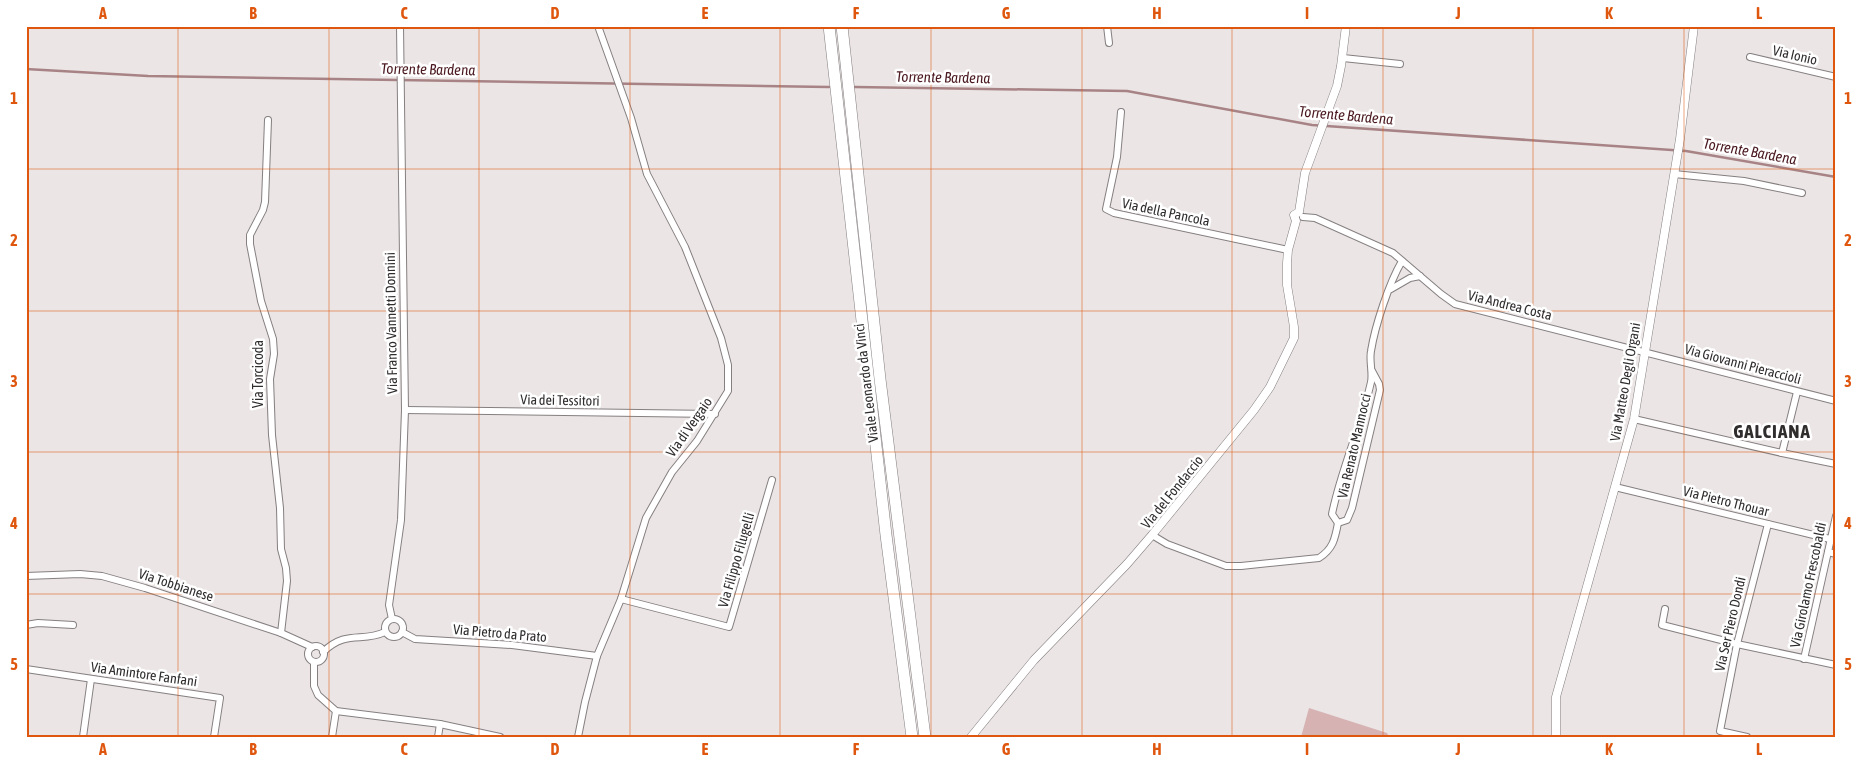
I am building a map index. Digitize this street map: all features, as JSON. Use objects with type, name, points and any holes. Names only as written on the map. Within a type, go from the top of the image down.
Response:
[{"type":"highway","name":"Viale Leonardo da Vinci","points":[[829,26],[886,535],[912,737]]},
{"type":"highway","name":"Viale Leonardo da Vinci","points":[[842,26],[880,379],[925,737]]},
{"type":"street","name":"Via Franco Vannetti Donnini","points":[[392,619],[389,605],[400,520],[405,410],[400,26]]},
{"type":"street","name":"Via di Vergaio","points":[[578,737],[597,656],[620,599],[650,510],[672,472],[697,441],[728,391],[728,366],[721,338],[685,247],[647,174],[598,26]]},
{"type":"street","points":[[1107,26],[1109,43]]},
{"type":"street","name":"Via del Fondaccio","points":[[971,737],[1034,660],[1127,564],[1152,535],[1254,410],[1270,387],[1294,338],[1287,285],[1288,250],[1299,217],[1305,172],[1337,86],[1343,58],[1346,26]]},
{"type":"street","name":"Via Matteo Degli Organi","points":[[1556,737],[1556,697],[1634,418],[1643,352],[1680,139],[1694,26]]},
{"type":"street","name":"Via Ionio","points":[[1750,57],[1836,77]]},
{"type":"street","points":[[1343,58],[1400,64]]},
{"type":"street","name":"Via della Pancola","points":[[1121,112],[1117,157],[1106,209],[1114,213],[1288,250]]},
{"type":"street","name":"Via Torcicoda","points":[[268,120],[265,202],[250,235],[261,301],[272,339],[274,354],[270,379],[272,435],[280,508],[281,550],[287,581],[281,633]]},
{"type":"street","points":[[1674,174],[1744,181],[1802,193]]},
{"type":"street","name":"Via Andrea Costa","points":[[1299,217],[1315,218],[1394,253],[1455,304],[1643,352]]},
{"type":"street","name":"Via Renato Mannocci","points":[[1152,535],[1168,544],[1226,566],[1319,558],[1332,547],[1338,523],[1332,514],[1369,388],[1372,344],[1402,261]]},
{"type":"street","points":[[1390,290],[1410,278],[1420,276]]},
{"type":"street","name":"Via Giovanni Pieraccioli","points":[[1643,352],[1836,401]]},
{"type":"street","name":"Via Renato Mannocci","points":[[1338,523],[1347,520],[1352,508],[1379,393],[1379,384],[1371,370]]},
{"type":"street","points":[[1369,388],[1373,387],[1379,393]]},
{"type":"street","points":[[1782,453],[1797,392]]},
{"type":"street","name":"Via dei Tessitori","points":[[405,410],[715,414]]},
{"type":"street","points":[[1634,418],[1836,464]]},
{"type":"street","name":"Via Filippo Filugelli","points":[[620,599],[729,626],[772,480]]},
{"type":"street","name":"Via Pietro Thouar","points":[[1615,487],[1830,539]]},
{"type":"street","name":"Via Girolamo Frescobaldi","points":[[1804,659],[1836,516]]},
{"type":"street","name":"Via Ser Piero Dondi","points":[[1747,737],[1720,731],[1737,644],[1768,524]]},
{"type":"street","points":[[1828,552],[1836,554]]},
{"type":"street","name":"Via Tobbianese","points":[[26,576],[80,574],[102,576],[145,588],[281,633],[312,647],[319,648],[323,652]]},
{"type":"street","points":[[1665,609],[1662,625],[1737,644],[1836,665]]},
{"type":"street","points":[[392,619],[400,621],[403,626],[402,632],[395,638],[385,632],[386,624],[392,619]]},
{"type":"street","points":[[26,625],[38,623],[73,625]]},
{"type":"street","points":[[314,662],[321,660],[323,652],[342,639],[353,636],[376,636],[385,632]]},
{"type":"street","name":"Via Pietro da Prato","points":[[402,632],[414,639],[512,645],[597,656]]},
{"type":"street","points":[[312,647],[308,656],[314,662],[314,686],[318,695],[336,711],[440,724],[500,737]]},
{"type":"street","name":"Via Amintore Fanfani","points":[[26,670],[220,698],[214,737]]},
{"type":"street","points":[[83,737],[91,679]]},
{"type":"street","points":[[332,737],[336,711]]},
{"type":"street","points":[[438,737],[440,724]]},
{"type":"shaded area","points":[[1309,708],[1387,733],[1389,737],[1301,737]]},
{"type":"waterway","name":"Torrente Bardena","points":[[26,69],[148,76],[829,87]]},
{"type":"waterway","name":"Torrente Bardena","points":[[855,87],[1127,91],[1312,125],[1686,151],[1836,177]]},
{"type":"district","name":"GALCIANA","points":[[1772,431]]}]
